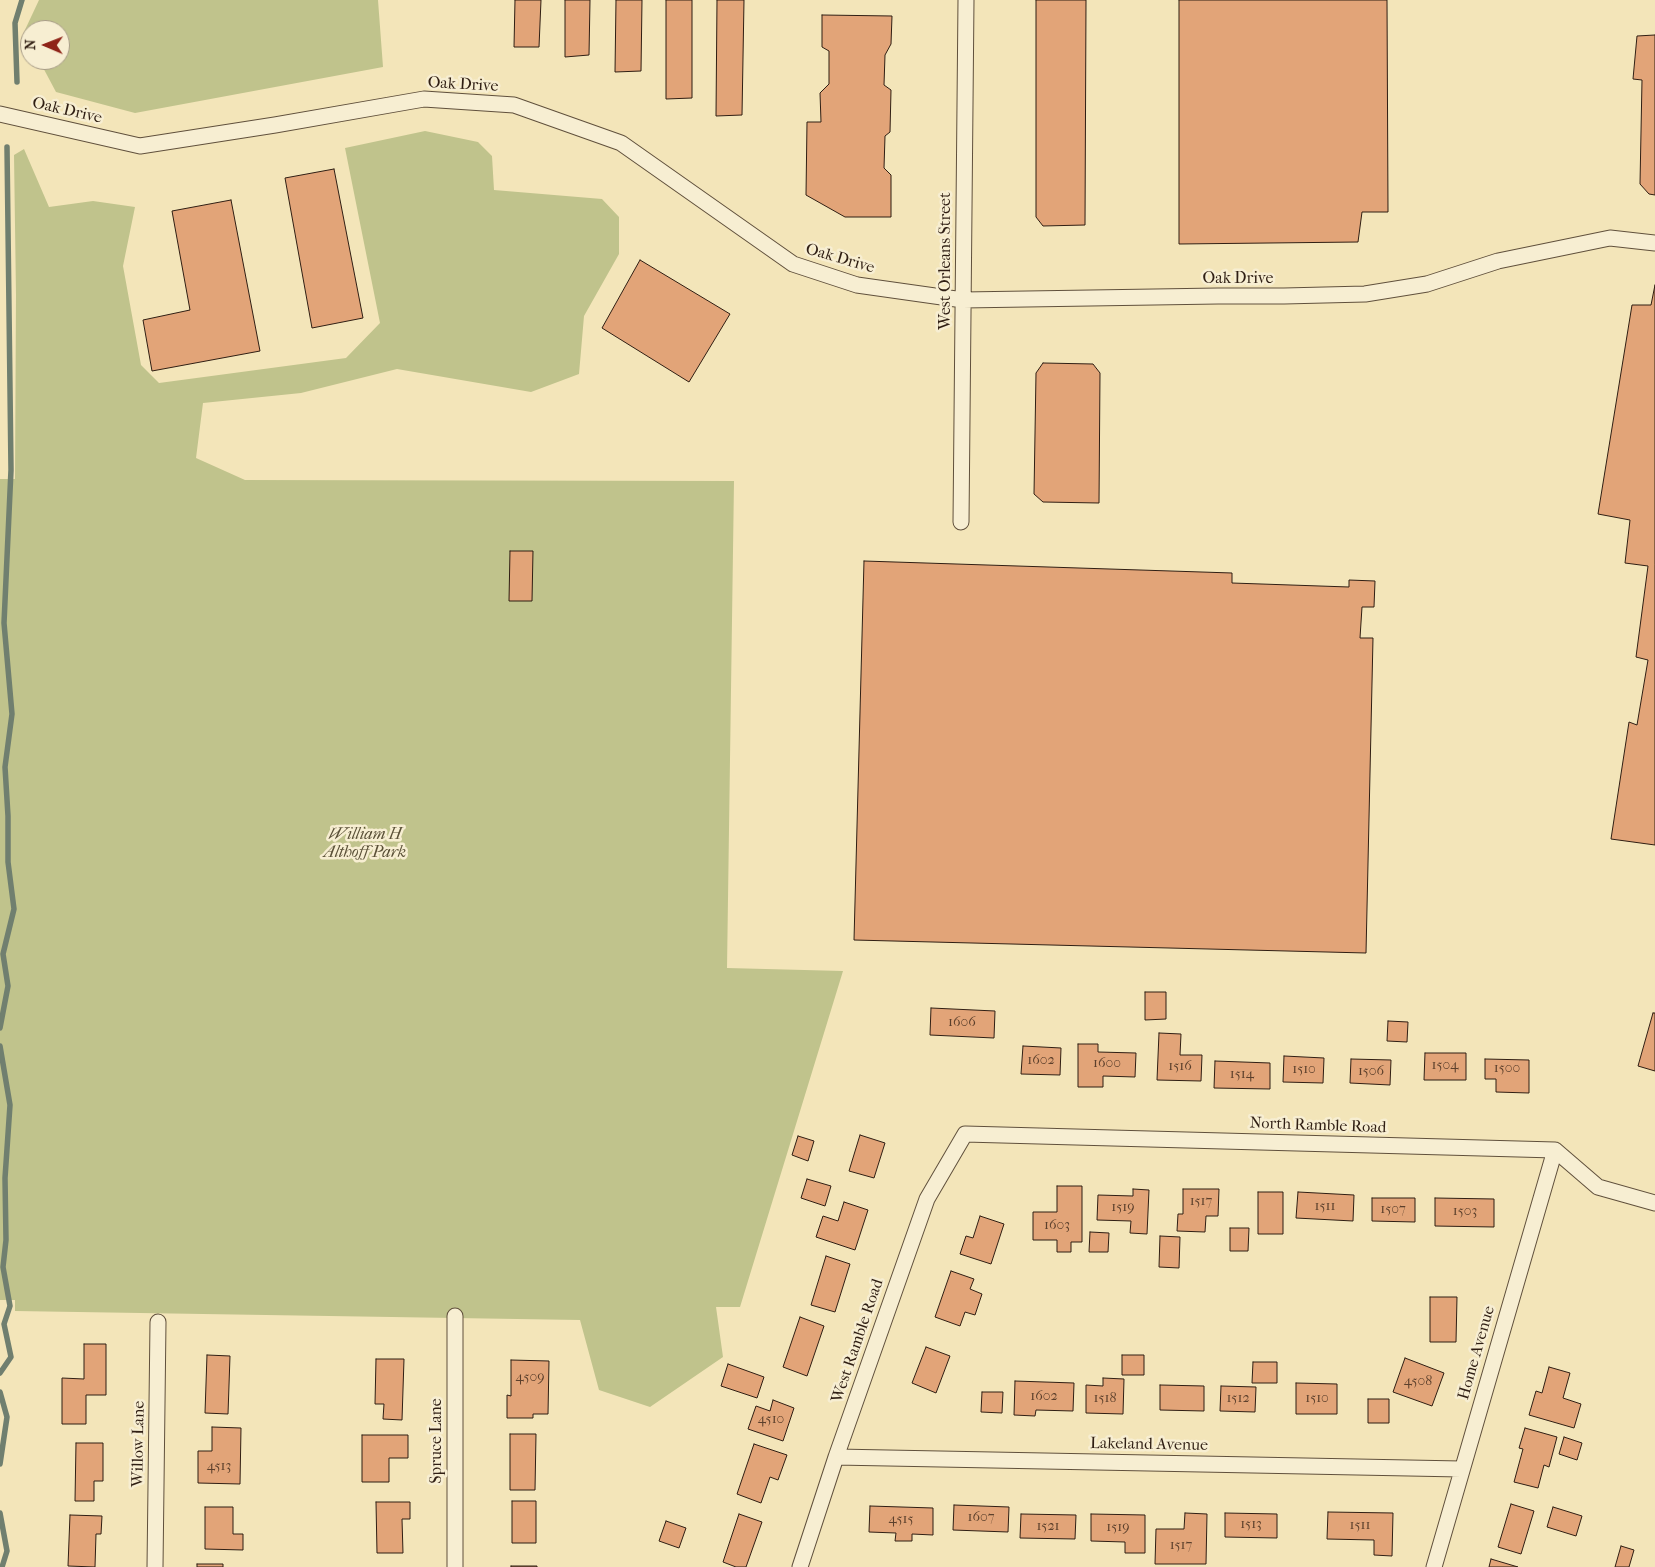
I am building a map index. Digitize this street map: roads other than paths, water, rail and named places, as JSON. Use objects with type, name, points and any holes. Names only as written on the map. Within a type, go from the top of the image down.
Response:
[{"type":"street","name":"West Orleans Street","points":[[961,522],[966,0]]},
{"type":"street","name":"Oak Drive","points":[[0,114],[140,146],[424,100],[514,105],[621,143],[793,264],[857,285],[963,300],[1365,294],[1427,284],[1498,262],[1610,238],[1655,243]]},
{"type":"street","name":"North Ramble Road","points":[[965,1134],[1555,1150]]},
{"type":"street","name":"West Ramble Road","points":[[800,1567],[836,1456],[926,1199],[965,1134]]},
{"type":"street","points":[[1555,1150],[1598,1187],[1655,1202]]},
{"type":"street","name":"Home Avenue","points":[[1434,1567],[1555,1150]]},
{"type":"street","name":"Spruce Lane","points":[[455,1316],[455,1567]]},
{"type":"street","name":"Willow Lane","points":[[155,1567],[158,1322]]},
{"type":"street","name":"Lakeland Avenue","points":[[836,1456],[1461,1469]]},
{"type":"waterway","points":[[17,82],[15,23],[22,0]]},
{"type":"waterway","points":[[0,1028],[8,986],[3,954],[14,909],[8,862],[5,767],[12,714],[4,623],[11,470],[7,147]]},
{"type":"waterway","points":[[0,1046],[10,1105],[5,1178],[6,1240],[3,1267],[10,1306],[4,1324],[11,1357],[0,1373]]},
{"type":"waterway","points":[[0,1392],[7,1417],[0,1464]]},
{"type":"waterway","points":[[0,1513],[7,1551],[2,1567]]},
{"type":"park label","name":"William H Althoff Park","points":[[365,844]]}]
